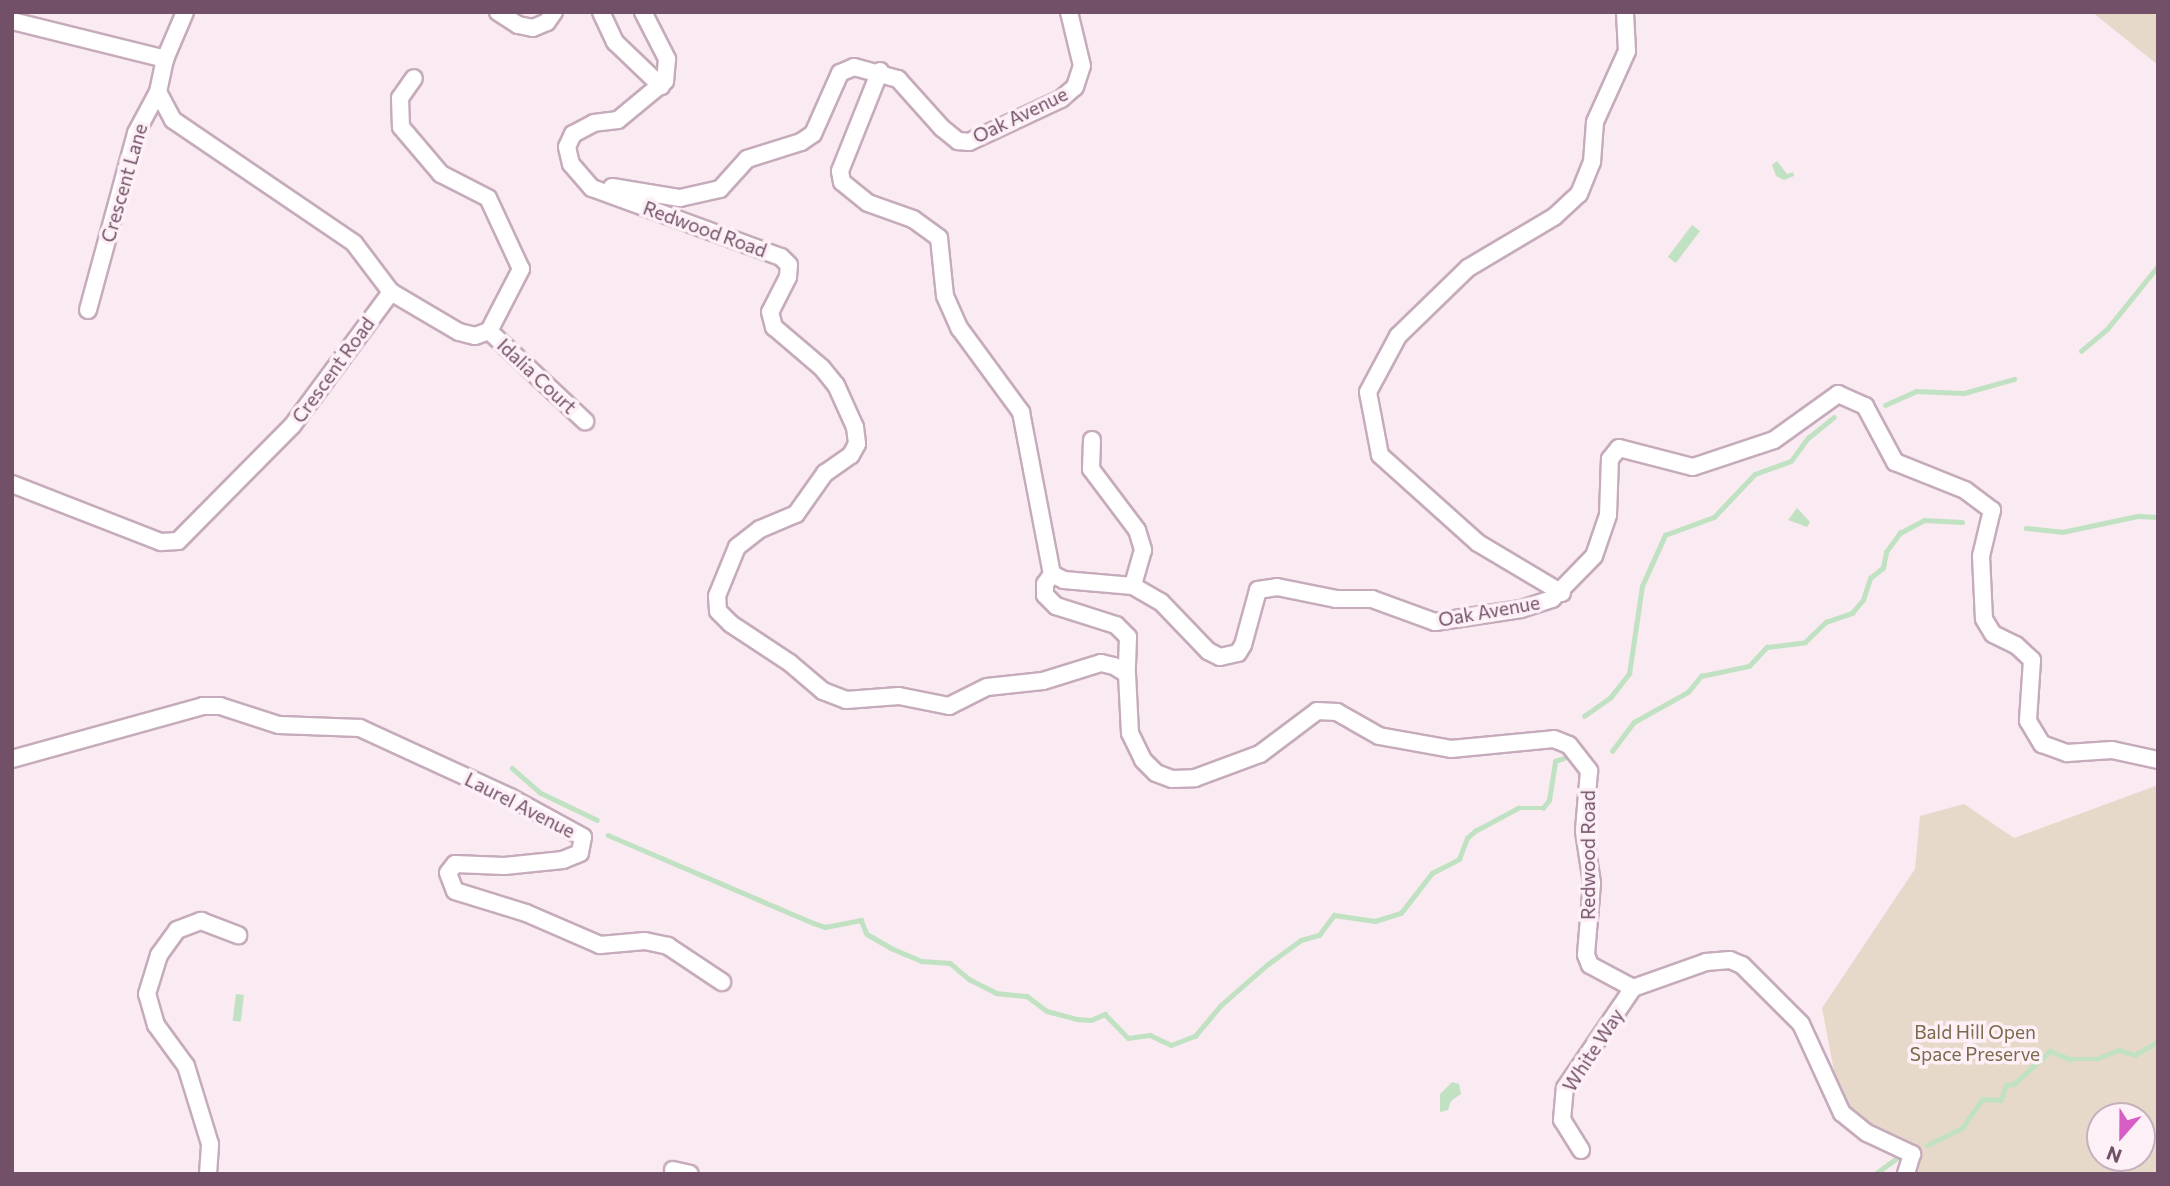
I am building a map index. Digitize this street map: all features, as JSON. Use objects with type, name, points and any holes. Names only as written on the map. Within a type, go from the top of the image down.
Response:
[{"type":"street","name":"Crescent Lane","points":[[88,310],[132,145],[158,92],[165,59],[185,12]]},
{"type":"street","points":[[498,12],[517,25],[533,28],[547,22],[554,12]]},
{"type":"street","points":[[601,12],[615,42],[661,86]]},
{"type":"street","points":[[643,12],[667,59],[668,70],[661,86],[618,120],[594,124],[573,134],[567,147],[571,164],[592,188],[680,198],[720,189],[747,159],[813,134],[840,73],[854,67],[880,71],[840,171],[842,182],[868,203],[913,219],[939,237],[945,296],[960,329],[1021,412],[1052,574],[1045,584],[1045,595],[1056,606],[1116,625],[1128,637],[1127,674]]},
{"type":"street","name":"Oak Avenue","points":[[880,71],[898,79],[958,141],[969,142],[1061,99],[1075,87],[1082,66],[1069,12]]},
{"type":"street","points":[[1562,593],[1478,543],[1380,455],[1368,392],[1398,336],[1468,268],[1554,217],[1579,194],[1592,162],[1595,122],[1627,51],[1625,12]]},
{"type":"street","points":[[12,21],[165,59]]},
{"type":"street","points":[[158,92],[173,120],[354,243],[391,292],[467,335],[489,331],[522,269],[488,198],[441,174],[401,127],[400,98],[414,78]]},
{"type":"street","name":"Redwood Road","points":[[592,188],[781,257],[789,265],[788,276],[770,312],[774,327],[829,376],[855,426],[857,444],[851,455],[820,478],[796,514],[760,529],[737,547],[717,596],[718,611],[731,624],[790,663],[823,691],[846,700],[899,696],[948,706],[987,687],[1044,681],[1101,663],[1127,674],[1130,733],[1143,760],[1156,773],[1172,779],[1195,778],[1260,754],[1317,710],[1337,712],[1379,736],[1451,749],[1554,739],[1569,745],[1589,771],[1584,831],[1591,914],[1586,954],[1590,965],[1606,977],[1633,988]]},
{"type":"street","name":"Crescent Road","points":[[12,484],[161,542],[178,541],[292,426],[391,292]]},
{"type":"street","name":"Idalia Court","points":[[489,331],[585,421]]},
{"type":"street","name":"Oak Avenue","points":[[1052,574],[1064,580],[1133,586],[1161,602],[1208,651],[1220,657],[1238,653],[1258,590],[1294,589],[1336,599],[1372,599],[1435,622],[1521,609],[1562,593],[1594,556],[1604,536],[1610,459],[1619,448],[1692,467],[1774,440],[1825,400],[1846,396],[1865,406],[1895,462],[1965,491],[1992,510],[1981,556],[1984,619],[1993,634],[2016,645],[2032,660],[2028,721],[2042,744],[2067,753],[2112,750],[2158,760]]},
{"type":"street","points":[[1092,440],[1091,469],[1140,540],[1143,550],[1133,586]]},
{"type":"street","name":"Laurel Avenue","points":[[14,756],[203,706],[220,706],[279,725],[360,728],[510,797],[583,837],[580,853],[563,860],[504,866],[455,864],[448,873],[455,891],[526,913],[600,944],[645,941],[668,947],[722,982]]},
{"type":"street","points":[[208,1174],[210,1144],[186,1066],[156,1025],[147,994],[159,955],[177,930],[201,921],[239,935]]},
{"type":"street","points":[[1633,988],[1706,962],[1730,960],[1742,965],[1801,1024],[1842,1112],[1867,1133],[1912,1154],[1906,1174]]},
{"type":"street","name":"White Way","points":[[1581,1150],[1562,1120],[1565,1088],[1633,988]]},
{"type":"green space","points":[[2092,12],[2158,12],[2158,65]]},
{"type":"green space","name":"Bald Hill Open Space Preserve","points":[[2158,785],[2158,1174],[1906,1174],[1912,1157],[1842,1113],[1822,1008],[1915,869],[1920,816],[1964,804],[2014,838]]},
{"type":"shaded area","points":[[1777,161],[1787,174],[1793,172],[1794,176],[1784,180],[1776,176],[1772,165]]},
{"type":"shaded area","points":[[1692,225],[1700,231],[1676,263],[1668,257]]},
{"type":"shaded area","points":[[1797,508],[1810,522],[1807,527],[1788,520]]},
{"type":"shaded area","points":[[236,994],[244,995],[241,1022],[233,1021]]},
{"type":"shaded area","points":[[1452,1082],[1459,1084],[1461,1094],[1451,1101],[1448,1110],[1440,1112],[1440,1094]]},
{"type":"waterway","points":[[2081,351],[2108,328],[2158,266]]},
{"type":"waterway","points":[[1885,405],[1916,391],[1964,393],[2014,379]]},
{"type":"waterway","points":[[1584,716],[1610,698],[1629,674],[1642,586],[1665,535],[1714,517],[1755,474],[1791,461],[1808,438],[1834,417]]},
{"type":"waterway","points":[[2026,528],[2062,532],[2138,516],[2158,517]]},
{"type":"waterway","points":[[1612,751],[1634,722],[1688,692],[1701,676],[1749,666],[1767,647],[1805,642],[1826,622],[1852,613],[1863,600],[1870,578],[1883,568],[1886,552],[1900,533],[1924,520],[1962,522]]},
{"type":"waterway","points":[[608,835],[813,923],[825,927],[861,920],[867,934],[891,948],[922,961],[950,963],[969,979],[996,993],[1027,996],[1047,1011],[1077,1019],[1091,1020],[1105,1014],[1128,1038],[1150,1035],[1171,1045],[1195,1036],[1220,1006],[1268,964],[1301,940],[1319,935],[1334,915],[1375,921],[1401,913],[1432,873],[1459,859],[1467,838],[1475,831],[1518,808],[1543,808],[1549,800],[1555,761],[1564,758]]},
{"type":"waterway","points":[[512,768],[541,793],[597,820]]},
{"type":"waterway","points":[[1927,1145],[1962,1128],[1982,1099],[2001,1100],[2006,1085],[2014,1084],[2050,1051],[2070,1059],[2096,1059],[2118,1050],[2135,1055],[2158,1041]]},
{"type":"waterway","points":[[1875,1174],[1896,1159]]}]
